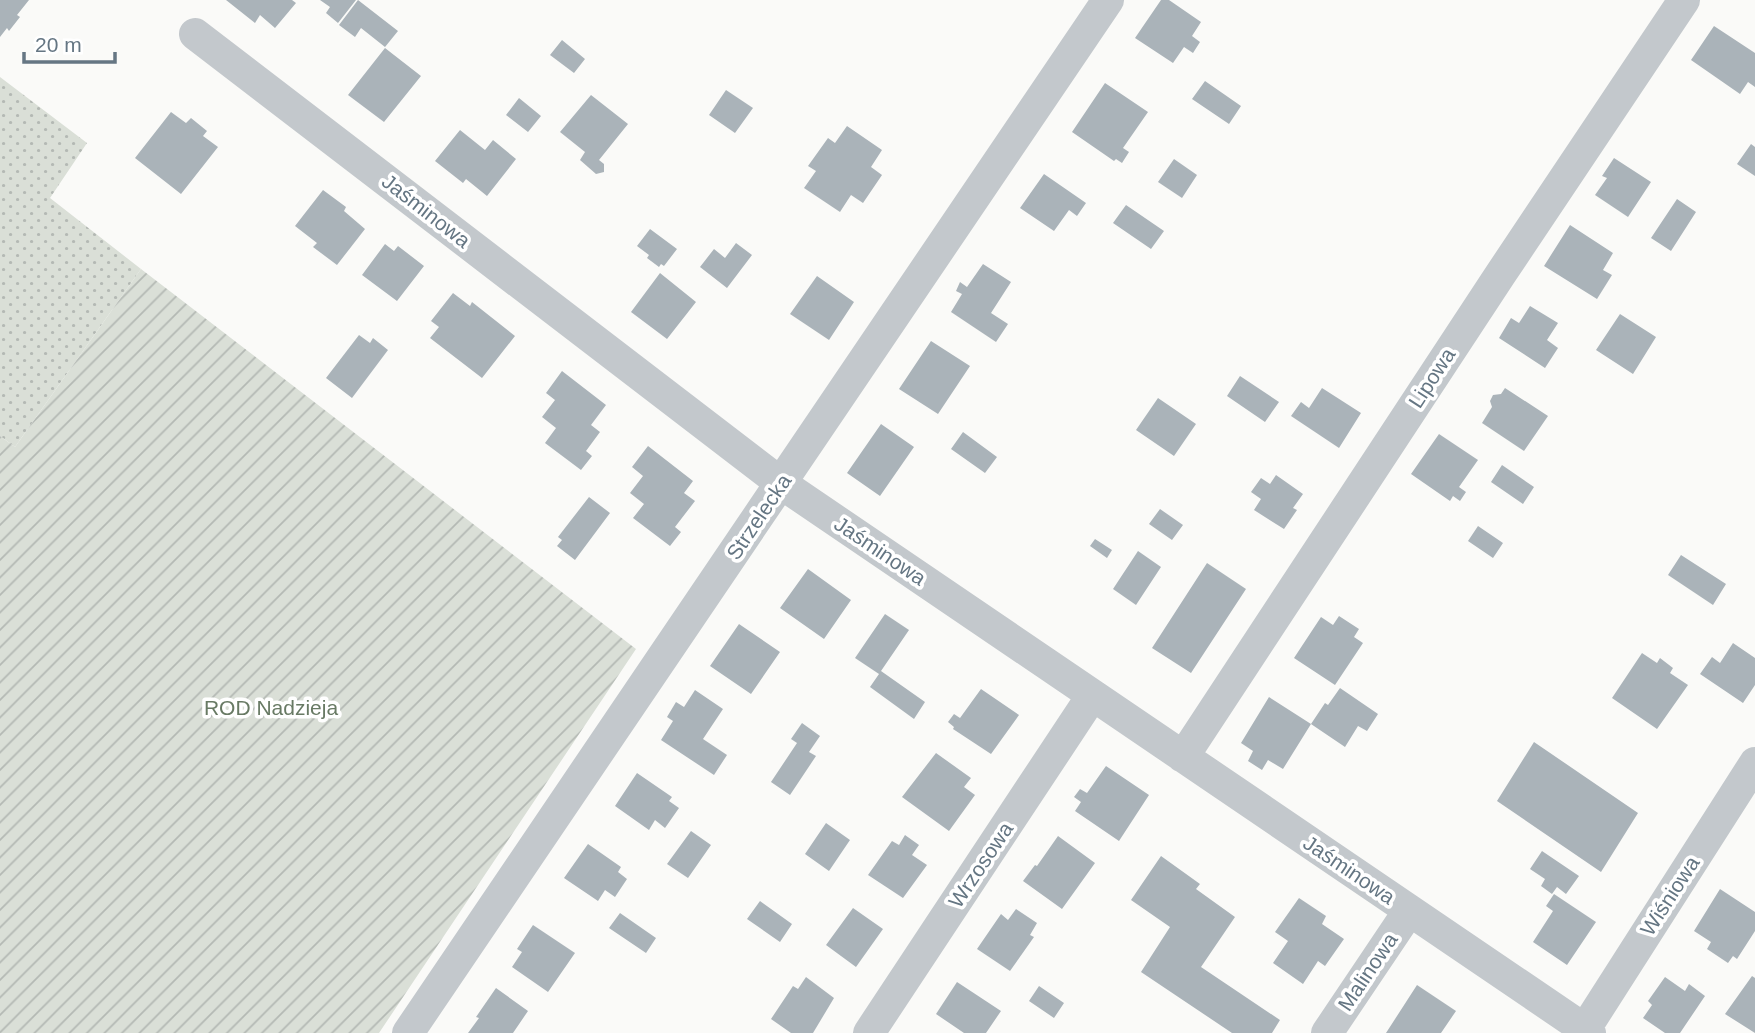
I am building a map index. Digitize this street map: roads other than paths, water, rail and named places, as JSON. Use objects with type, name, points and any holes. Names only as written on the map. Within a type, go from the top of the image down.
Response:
[{"type":"street","name":"Strzelecka","points":[[408,1033],[1108,0]]},
{"type":"street","name":"Lipowa","points":[[1183,757],[1684,0]]},
{"type":"street","name":"Jaśminowa","points":[[195,34],[782,484],[1588,1031]]},
{"type":"street","name":"Wrzosowa","points":[[869,1033],[1093,696]]},
{"type":"street","name":"Wiśniowa","points":[[1588,1031],[1755,763]]},
{"type":"street","name":"Malinowa","points":[[1327,1033],[1409,911]]},
{"type":"park label","name":"ROD Nadzieja","points":[[271,708]]}]
